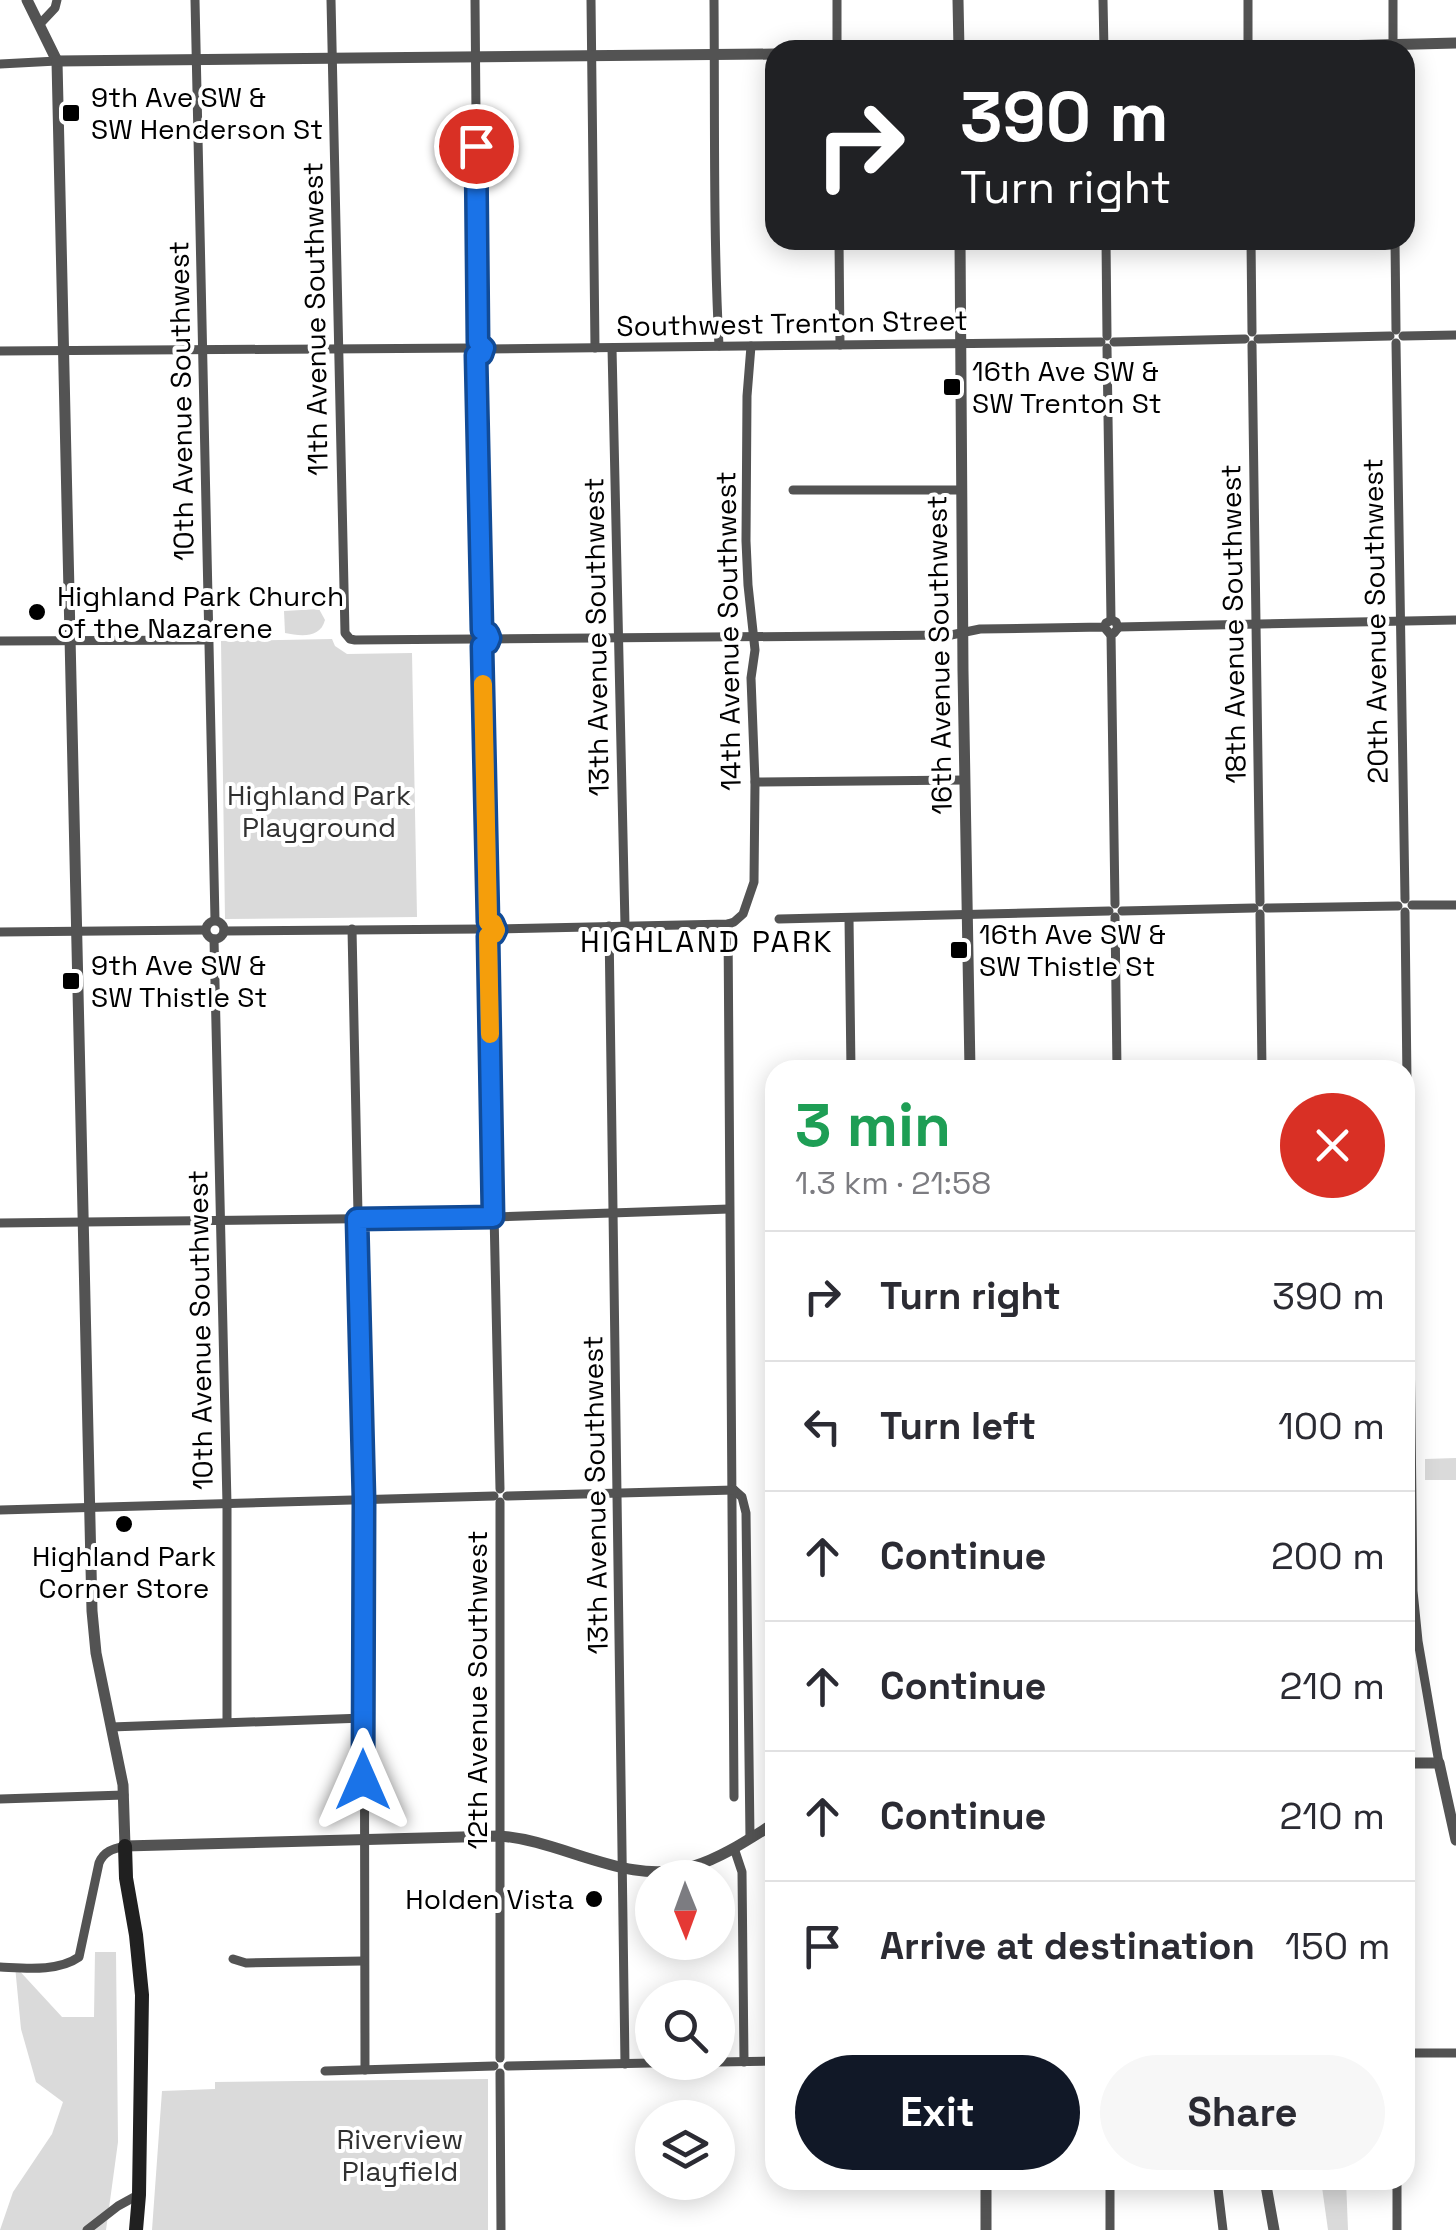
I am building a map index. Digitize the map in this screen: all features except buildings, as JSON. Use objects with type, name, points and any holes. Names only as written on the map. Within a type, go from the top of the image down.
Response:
[{"type":"main road","points":[[124,1846],[142,1995],[136,2230]]},
{"type":"street","points":[[27,0],[58,61],[93,1625],[124,1795],[124,1846]]},
{"type":"street","points":[[40,25],[57,0]]},
{"type":"street","name":"10th Avenue Southwest","points":[[195,0],[215,920]]},
{"type":"street","name":"11th Avenue Southwest","points":[[331,0],[347,636],[356,640],[482,641]]},
{"type":"street","points":[[475,0],[482,630],[476,632],[482,641],[951,635],[980,629],[1456,620]]},
{"type":"street","points":[[591,0],[595,348]]},
{"type":"street","points":[[714,0],[720,346]]},
{"type":"street","points":[[836,0],[837,40]]},
{"type":"street","points":[[958,0],[959,40]]},
{"type":"street","points":[[1103,0],[1104,40]]},
{"type":"street","points":[[1248,0],[1248,40]]},
{"type":"street","points":[[1392,0],[1393,40]]},
{"type":"street","points":[[1415,46],[1456,43]]},
{"type":"street","points":[[0,64],[196,58],[765,54]]},
{"type":"street","points":[[839,250],[840,345]]},
{"type":"street","name":"16th Avenue Southwest","points":[[960,250],[970,1060]]},
{"type":"street","points":[[1106,250],[1117,1060]]},
{"type":"street","name":"18th Avenue Southwest","points":[[1250,250],[1262,1060]]},
{"type":"street","name":"20th Avenue Southwest","points":[[1395,250],[1406,1060]]},
{"type":"street","name":"Southwest Trenton Street","points":[[0,351],[612,348],[1456,335]]},
{"type":"street","name":"14th Avenue Southwest","points":[[728,924],[744,914],[754,882],[751,678],[755,637],[746,541],[751,346]]},
{"type":"street","name":"13th Avenue Southwest","points":[[612,348],[625,925]]},
{"type":"street","points":[[793,490],[962,490]]},
{"type":"street","points":[[0,642],[208,640]]},
{"type":"street","name":"12th Avenue Southwest","points":[[482,641],[500,1496],[501,2230]]},
{"type":"street","points":[[754,782],[965,780]]},
{"type":"street","points":[[779,920],[1456,904]]},
{"type":"street","points":[[849,918],[851,1060]]},
{"type":"street","points":[[215,920],[224,930],[214,939],[206,930],[208,923],[215,920]]},
{"type":"street","points":[[224,930],[728,924],[734,1797]]},
{"type":"street","name":"13th Avenue Southwest","points":[[609,926],[625,2064]]},
{"type":"street","points":[[0,932],[206,930]]},
{"type":"street","points":[[352,930],[364,1500],[365,2070]]},
{"type":"street","name":"10th Avenue Southwest","points":[[214,939],[227,1504],[226,1721]]},
{"type":"street","points":[[0,1223],[493,1217],[729,1209]]},
{"type":"street","points":[[0,1510],[734,1490],[742,1497],[746,1513],[750,1838]]},
{"type":"street","name":"20th Avenue Southwest","points":[[1415,1618],[1456,1840]]},
{"type":"street","points":[[112,1726],[364,1718]]},
{"type":"street","points":[[1415,1763],[1439,1762]]},
{"type":"street","points":[[0,1798],[124,1795]]},
{"type":"street","points":[[0,1967],[37,1968],[72,1962],[79,1957],[99,1862],[102,1855],[124,1846],[499,1836],[534,1840],[622,1868],[650,1872],[682,1870],[707,1861],[765,1829]]},
{"type":"street","points":[[734,1848],[742,1872],[744,2062]]},
{"type":"street","points":[[233,1959],[246,1963],[364,1961]]},
{"type":"street","points":[[1415,2053],[1456,2053]]},
{"type":"street","points":[[735,2062],[765,2062]]},
{"type":"street","points":[[324,2071],[635,2064]]},
{"type":"street","points":[[986,2190],[986,2230]]},
{"type":"street","points":[[1110,2190],[1110,2230]]},
{"type":"street","points":[[1218,2190],[1223,2230]]},
{"type":"street","points":[[1266,2190],[1274,2230]]},
{"type":"street","points":[[1396,2190],[1397,2230]]},
{"type":"street","points":[[87,2230],[139,2195]]},
{"type":"green space","points":[[319,609],[325,620],[319,630],[303,635],[285,633],[284,611]]},
{"type":"green space","name":"Highland Park Playground","points":[[332,639],[347,654],[412,653],[417,917],[225,919],[221,641]]},
{"type":"green space","points":[[1456,1458],[1456,1480],[1425,1480],[1425,1459]]},
{"type":"green space","points":[[95,1952],[116,1952],[118,2142],[106,2230],[0,2230],[13,2192],[52,2134],[63,2102],[36,2082],[21,2029],[15,1966],[62,2017],[94,2017]]},
{"type":"green space","name":"Riverview Playfield","points":[[488,2079],[488,2230],[152,2230],[162,2091],[215,2089],[215,2082]]},
{"type":"green space","points":[[1322,2190],[1346,2190],[1348,2230],[1328,2230]]},
{"type":"slow traffic","points":[[483,684],[488,922],[496,927],[494,934],[488,936],[490,1034]]},
{"type":"place","name":"9th Ave SW & SW Henderson St","points":[[71,113]]},
{"type":"place","name":"16th Ave SW & SW Trenton St","points":[[952,387]]},
{"type":"place","name":"Highland Park Church of the Nazarene","points":[[37,612]]},
{"type":"place","name":"16th Ave SW & SW Thistle St","points":[[959,950]]},
{"type":"place","name":"9th Ave SW & SW Thistle St","points":[[71,981]]},
{"type":"place","name":"Highland Park Corner Store","points":[[124,1524]]},
{"type":"place","name":"Holden Vista","points":[[594,1899]]},
{"type":"district","name":"HIGHLAND PARK","points":[[707,941]]},
{"type":"route","points":[[363,1780],[364,1500],[357,1219],[493,1217],[488,936],[494,934],[496,927],[488,922],[482,646],[490,638],[482,630],[476,355],[482,354],[484,348],[478,342],[476,146]]}]
